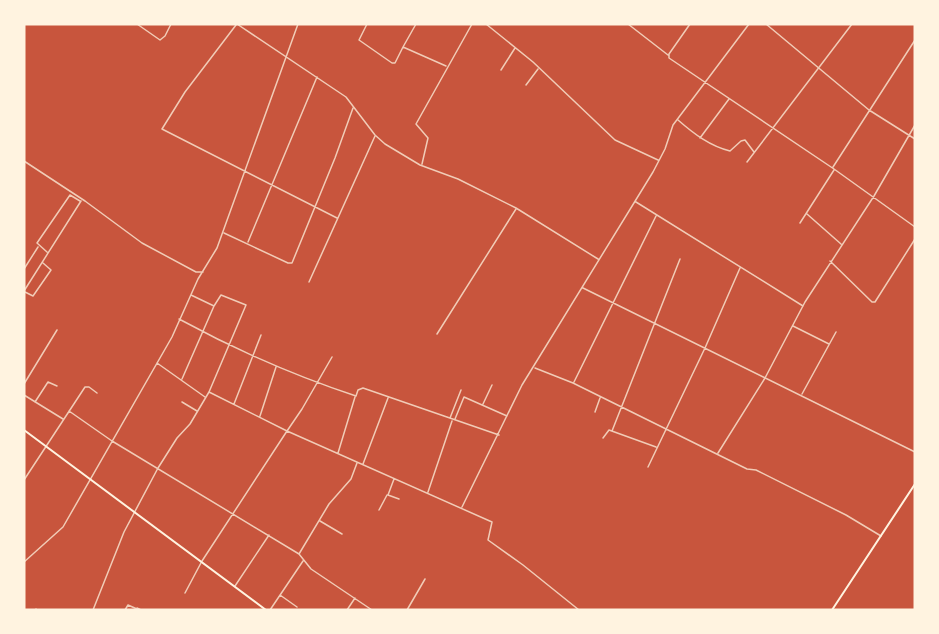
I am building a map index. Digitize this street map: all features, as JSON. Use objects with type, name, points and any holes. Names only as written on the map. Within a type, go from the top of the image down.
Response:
[{"type":"main road","points":[[24,430],[268,610]]},
{"type":"main road","points":[[832,610],[915,484]]},
{"type":"street","points":[[137,24],[160,40],[165,36],[171,24]]},
{"type":"street","points":[[337,218],[162,128],[185,92],[236,24],[346,97],[375,135],[385,144],[422,165],[458,179],[516,208],[599,260]]},
{"type":"street","points":[[24,562],[61,529],[172,337],[178,319],[222,233],[298,24]]},
{"type":"street","points":[[366,24],[358,40],[392,63],[416,24]]},
{"type":"street","points":[[422,165],[428,138],[426,132],[416,124],[472,24]]},
{"type":"street","points":[[486,24],[539,68],[615,140],[659,160]]},
{"type":"street","points":[[628,24],[706,84],[774,127],[915,227]]},
{"type":"street","points":[[668,56],[690,24]]},
{"type":"street","points":[[462,507],[522,385],[635,202],[659,160],[671,129],[749,24]]},
{"type":"street","points":[[766,24],[869,110],[915,139]]},
{"type":"street","points":[[747,162],[852,24]]},
{"type":"street","points":[[800,223],[915,40]]},
{"type":"street","points":[[403,47],[447,67]]},
{"type":"street","points":[[501,70],[515,47]]},
{"type":"street","points":[[525,86],[539,68]]},
{"type":"street","points":[[248,243],[317,76]]},
{"type":"street","points":[[700,138],[730,98]]},
{"type":"street","points":[[222,233],[291,263],[354,107]]},
{"type":"street","points":[[677,120],[716,147],[728,151],[745,140],[754,152]]},
{"type":"street","points":[[718,454],[765,378],[803,306],[874,196],[915,125]]},
{"type":"street","points":[[309,282],[375,135]]},
{"type":"street","points":[[24,162],[142,243],[196,272],[203,272]]},
{"type":"street","points":[[24,269],[38,247],[37,243],[68,196],[82,200]]},
{"type":"street","points":[[43,263],[51,270],[32,297],[24,291],[82,200]]},
{"type":"street","points":[[635,202],[803,306]]},
{"type":"street","points":[[437,334],[516,208]]},
{"type":"street","points":[[807,213],[841,244]]},
{"type":"street","points":[[573,383],[656,216]]},
{"type":"street","points":[[830,261],[872,302],[875,302],[915,239]]},
{"type":"street","points":[[38,247],[47,253]]},
{"type":"street","points":[[612,431],[681,259]]},
{"type":"street","points":[[648,467],[705,348],[740,268]]},
{"type":"street","points":[[196,272],[198,279]]},
{"type":"street","points":[[582,288],[915,452]]},
{"type":"street","points":[[191,295],[214,306]]},
{"type":"street","points":[[93,610],[134,511],[158,468],[198,412],[209,392],[246,305],[220,295],[182,379]]},
{"type":"street","points":[[178,319],[252,357],[356,396]]},
{"type":"street","points":[[792,326],[829,344]]},
{"type":"street","points":[[24,384],[57,330]]},
{"type":"street","points":[[802,395],[836,332]]},
{"type":"street","points":[[233,405],[261,335]]},
{"type":"street","points":[[185,593],[202,561],[318,383],[332,357]]},
{"type":"street","points":[[156,363],[206,397]]},
{"type":"street","points":[[260,418],[277,366]]},
{"type":"street","points":[[534,368],[573,383],[666,427],[846,515],[881,536]]},
{"type":"street","points":[[35,402],[48,382],[57,386]]},
{"type":"street","points":[[483,405],[492,385]]},
{"type":"street","points":[[24,480],[87,386],[98,393]]},
{"type":"street","points":[[338,453],[358,390],[363,388],[499,435]]},
{"type":"street","points":[[428,492],[461,390]]},
{"type":"street","points":[[209,392],[287,431],[492,522],[488,540],[579,610]]},
{"type":"street","points":[[24,395],[64,419]]},
{"type":"street","points":[[452,420],[464,397],[508,416]]},
{"type":"street","points":[[595,412],[600,397]]},
{"type":"street","points":[[362,464],[389,398]]},
{"type":"street","points":[[182,402],[198,412]]},
{"type":"street","points":[[69,411],[112,441],[270,534],[299,554],[311,569],[372,610]]},
{"type":"street","points":[[603,438],[607,430],[657,448]]},
{"type":"street","points":[[299,554],[319,520],[351,479],[358,463]]},
{"type":"street","points":[[380,510],[394,478]]},
{"type":"street","points":[[388,495],[399,499]]},
{"type":"street","points":[[319,520],[342,534]]},
{"type":"street","points":[[235,586],[270,534]]},
{"type":"street","points":[[268,610],[304,561]]},
{"type":"street","points":[[406,610],[425,579]]},
{"type":"street","points":[[279,595],[297,608]]},
{"type":"street","points":[[347,610],[355,597]]},
{"type":"street","points":[[125,610],[128,605],[141,610]]}]
